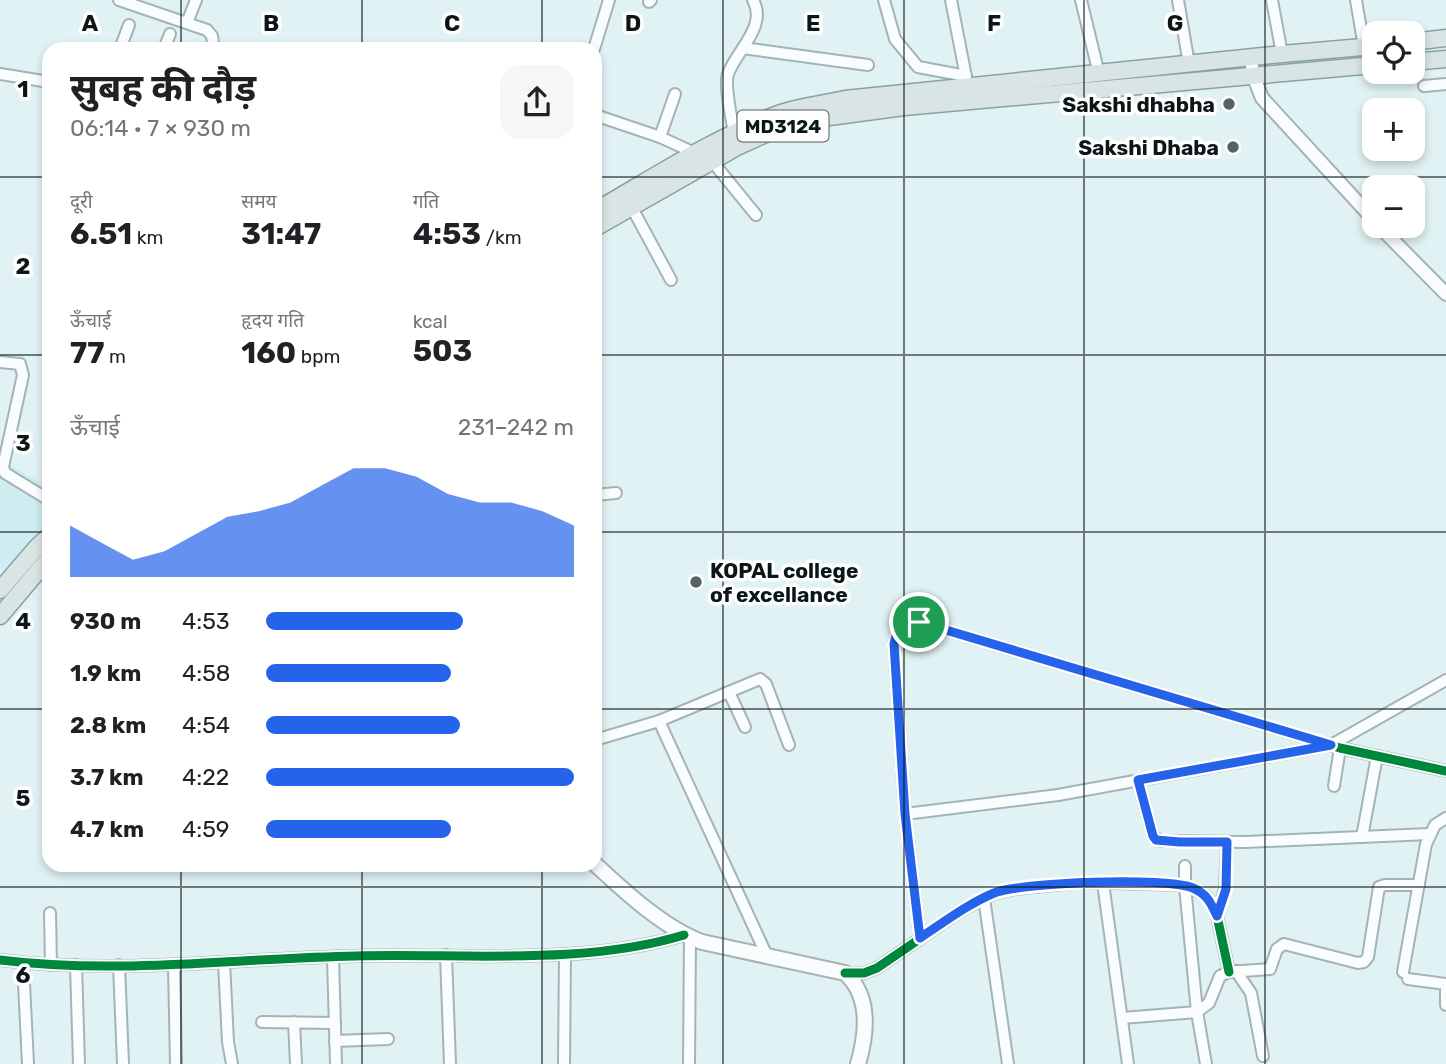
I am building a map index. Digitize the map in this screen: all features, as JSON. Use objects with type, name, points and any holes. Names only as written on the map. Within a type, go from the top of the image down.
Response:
[{"type":"main road","points":[[1425,40],[1446,38]]},
{"type":"main road","points":[[602,207],[693,152],[783,112],[845,99],[967,82],[1099,74],[1362,47]]},
{"type":"main road","points":[[1425,61],[1446,59]]},
{"type":"main road","points":[[1253,75],[1362,66]]},
{"type":"main road","name":"MD3124","points":[[602,224],[712,161],[783,126],[799,121],[904,107],[996,101],[1253,75]]},
{"type":"main road","points":[[0,590],[42,542]]},
{"type":"main road","points":[[0,617],[42,566]]},
{"type":"main road","points":[[602,871],[687,936],[845,974],[855,983],[864,1006],[860,1063]]},
{"type":"street","points":[[119,0],[207,30],[213,42]]},
{"type":"street","points":[[187,23],[196,0]]},
{"type":"street","points":[[595,42],[609,0]]},
{"type":"street","points":[[734,133],[727,76],[757,22],[753,0]]},
{"type":"street","points":[[884,0],[895,39],[918,67],[967,82],[951,0]]},
{"type":"street","points":[[1081,0],[1099,74]]},
{"type":"street","points":[[1178,0],[1189,64]]},
{"type":"street","points":[[1272,0],[1282,54]]},
{"type":"street","points":[[1356,0],[1362,21]]},
{"type":"street","points":[[123,42],[129,25]]},
{"type":"street","points":[[167,42],[170,34]]},
{"type":"street","points":[[743,48],[868,65]]},
{"type":"street","points":[[1251,58],[1253,75],[1262,98],[1362,207]]},
{"type":"street","points":[[0,74],[42,81]]},
{"type":"street","points":[[1424,86],[1446,84]]},
{"type":"street","points":[[660,137],[675,94]]},
{"type":"street","points":[[602,117],[660,137],[712,161],[756,215]]},
{"type":"street","points":[[631,206],[671,280]]},
{"type":"street","points":[[1391,238],[1446,294]]},
{"type":"street","points":[[0,362],[20,364],[23,375],[3,467],[5,473],[42,496]]},
{"type":"street","points":[[602,494],[616,493]]},
{"type":"street","points":[[920,938],[905,814],[894,644],[902,624],[919,622],[1336,746],[1446,771]]},
{"type":"street","points":[[602,738],[659,721],[756,680],[763,680],[789,745]]},
{"type":"street","points":[[905,814],[1058,795],[1336,746],[1446,680]]},
{"type":"street","points":[[729,692],[745,727]]},
{"type":"street","points":[[659,721],[767,956]]},
{"type":"street","points":[[1334,786],[1336,746]]},
{"type":"street","points":[[1362,837],[1377,756]]},
{"type":"street","points":[[1138,780],[1156,840],[1227,842],[1429,834]]},
{"type":"street","points":[[1446,818],[1435,825],[1429,834],[1405,976],[1446,986],[1446,1005]]},
{"type":"street","points":[[1217,916],[1226,889],[1227,842]]},
{"type":"street","points":[[1185,866],[1197,1012],[1206,1064]]},
{"type":"street","points":[[845,974],[864,973],[877,968],[962,910],[985,898],[1015,889],[1103,883],[1185,886],[1210,900],[1233,972],[1251,993],[1263,1056]]},
{"type":"street","points":[[1103,883],[1128,1064]]},
{"type":"street","points":[[1122,1018],[1197,1012],[1209,1003],[1220,976],[1233,972],[1270,969],[1277,949],[1284,944],[1358,963],[1364,962],[1368,957],[1379,887],[1385,884],[1419,885]]},
{"type":"street","points":[[985,898],[1008,1064]]},
{"type":"street","points":[[50,913],[51,965]]},
{"type":"street","points":[[0,960],[51,965],[174,965],[333,957],[565,954],[633,948],[687,936],[689,1064]]},
{"type":"street","points":[[564,1064],[565,954]]},
{"type":"street","points":[[446,955],[450,1064]]},
{"type":"street","points":[[333,957],[336,1064]]},
{"type":"street","points":[[224,962],[228,1042],[232,1064]]},
{"type":"street","points":[[23,963],[28,1064]]},
{"type":"street","points":[[76,965],[79,1064]]},
{"type":"street","points":[[119,965],[123,1064]]},
{"type":"street","points":[[174,965],[176,1064]]},
{"type":"street","points":[[262,1022],[335,1023]]},
{"type":"street","points":[[294,1022],[296,1064]]},
{"type":"street","points":[[335,1041],[388,1039]]},
{"type":"shaded area","points":[[0,460],[42,483],[42,544],[10,578],[0,568]]},
{"type":"cycle path","points":[[920,938],[905,814],[894,644],[902,624],[919,622],[1340,748],[1446,771]]},
{"type":"cycle path","points":[[845,973],[864,973],[877,968],[962,910],[993,894],[1072,883],[1177,885],[1205,895],[1217,916],[1229,972]]},
{"type":"cycle path","points":[[0,960],[133,966],[312,957],[522,956],[605,951],[684,935]]},
{"type":"place","name":"Sakshi dhabha","points":[[1229,104]]},
{"type":"place","name":"Sakshi Dhaba","points":[[1233,147]]},
{"type":"place","name":"KOPAL college of excellance","points":[[696,582]]},
{"type":"route","points":[[919,622],[1331,745],[1138,780],[1156,840],[1227,842],[1226,889],[1217,916],[1205,895],[1177,884],[1072,883],[1004,890],[962,910],[920,938],[905,814],[894,644],[902,624],[919,622]]}]
